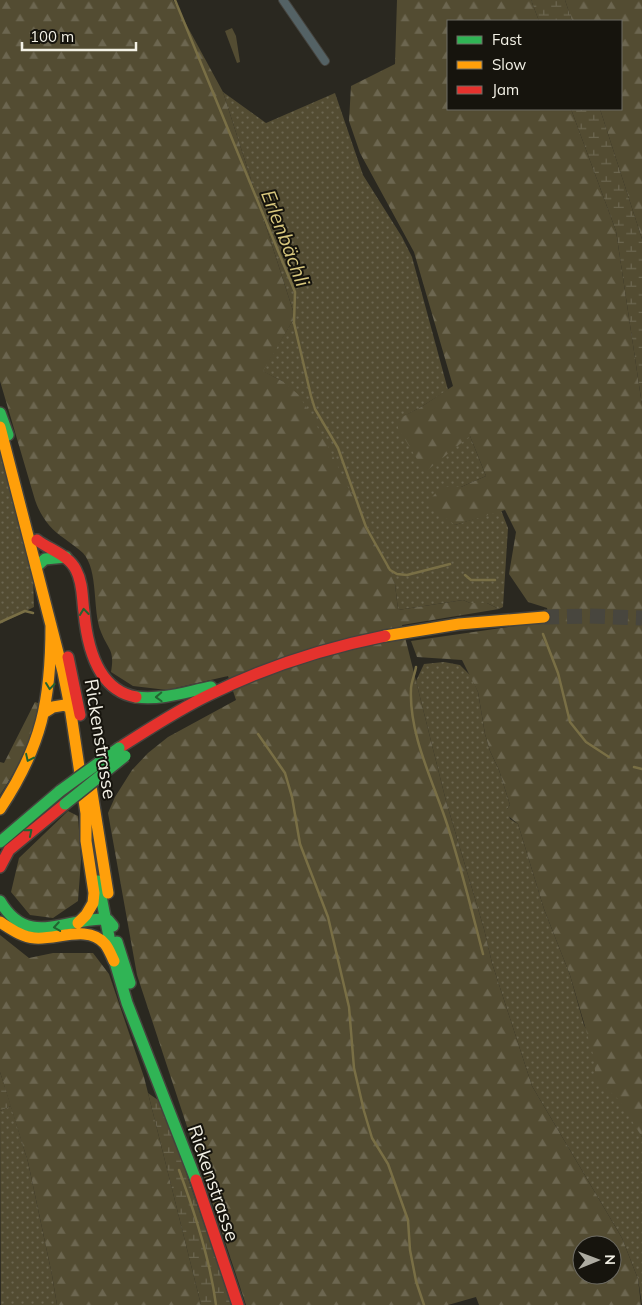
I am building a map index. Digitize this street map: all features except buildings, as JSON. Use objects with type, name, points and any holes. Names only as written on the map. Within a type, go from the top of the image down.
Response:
[{"type":"main road","name":"Rickenstrasse","points":[[0,413],[11,445],[37,540],[39,564],[51,625],[75,710],[114,961],[147,1057],[156,1074],[198,1186],[238,1305]]},
{"type":"main road","name":"Rickenstrasse","points":[[0,427],[75,686],[75,710],[86,812],[109,920],[135,1002],[155,1056],[156,1074]]},
{"type":"main road","points":[[37,540],[66,558],[74,566],[80,580],[86,632],[93,659],[104,678],[114,687],[128,695],[141,698],[156,698],[173,697],[231,684]]},
{"type":"main road","points":[[39,564],[54,557],[66,558]]},
{"type":"main road","points":[[0,867],[10,850],[65,804],[122,752],[166,718],[211,693],[287,663],[380,637],[449,625],[544,617]]},
{"type":"main road","points":[[0,809],[31,754],[40,731],[51,677],[51,625]]},
{"type":"main road","points":[[45,712],[59,705],[75,710]]},
{"type":"main road","points":[[0,842],[60,791],[122,752]]},
{"type":"main road","points":[[78,922],[86,915],[93,903],[94,893],[86,841],[86,812]]},
{"type":"main road","points":[[0,901],[12,918],[29,927],[57,928],[78,922],[109,920]]},
{"type":"main road","points":[[71,935],[100,927],[109,920]]},
{"type":"main road","points":[[0,922],[25,936],[34,938],[91,934],[105,943],[114,961]]},
{"type":"street","points":[[283,0],[326,60]]},
{"type":"green space","points":[[0,0],[173,0],[223,92],[295,317],[263,371],[282,381],[299,395],[326,442],[395,584],[398,610],[463,600],[470,603],[487,603],[499,609],[402,625],[446,801],[484,929],[492,963],[532,1086],[620,1235],[572,1235],[572,1285],[622,1285],[622,1238],[638,1279],[641,1305],[479,1305],[476,1297],[448,1305],[246,1305],[137,975],[108,813],[115,797],[132,770],[148,753],[168,737],[236,700],[228,676],[167,690],[133,686],[111,672],[111,654],[98,623],[93,580],[88,561],[81,551],[50,527],[35,500],[0,381]]},
{"type":"green space","points":[[397,0],[531,0],[539,20],[447,20],[447,110],[571,110],[616,231],[642,405],[642,1137],[619,1100],[596,1079],[593,1054],[570,975],[544,909],[518,824],[507,815],[507,809],[510,805],[485,734],[478,692],[462,660],[417,657],[411,641],[550,621],[547,608],[528,602],[509,574],[516,532],[505,510],[455,525],[427,503],[441,487],[461,487],[486,476],[470,436],[425,472],[398,428],[398,419],[421,407],[453,386],[414,252],[360,153],[349,121],[351,86],[395,64]]},
{"type":"green space","points":[[531,0],[565,0],[572,20],[539,20]]},
{"type":"green space","points":[[565,0],[642,0],[642,239],[600,110],[622,110],[622,20],[572,20]]},
{"type":"green space","points":[[232,28],[236,36],[240,62],[237,63],[225,31]]},
{"type":"green space","points":[[223,92],[266,123],[335,93],[363,175],[402,237],[412,257],[448,390],[399,419],[470,436],[486,476],[461,487],[441,487],[455,525],[501,510],[508,528],[503,607],[499,609],[487,603],[470,603],[463,600],[398,610],[395,584],[282,381],[262,371],[295,317]]},
{"type":"green space","points":[[571,110],[600,110],[642,239],[642,405],[616,231]]},
{"type":"green space","points":[[0,441],[33,574],[34,607],[0,624]]},
{"type":"green space","points":[[444,662],[460,665],[471,676],[478,692],[485,734],[490,751],[499,770],[510,805],[507,809],[510,819],[518,824],[544,909],[570,975],[584,1025],[642,1137],[642,1305],[638,1279],[622,1235],[620,1235],[532,1086],[492,963],[484,929],[446,801],[416,681],[424,664]]},
{"type":"green space","points":[[35,702],[41,704],[29,740],[0,795],[0,762],[4,763]]},
{"type":"green space","points":[[68,811],[78,816],[81,860],[78,901],[53,918],[30,915],[11,892],[19,858]]},
{"type":"green space","points":[[0,935],[29,958],[53,953],[93,953],[109,974],[144,1077],[201,1305],[57,1305],[28,1162],[0,1072]]},
{"type":"green space","points":[[0,1072],[11,1106],[0,1111]]},
{"type":"green space","points":[[148,1093],[158,1100],[165,1112],[232,1305],[201,1305]]},
{"type":"green space","points":[[11,1106],[28,1162],[57,1305],[1,1305],[0,1111]]},
{"type":"waterway","name":"Erlenbächli","points":[[175,0],[295,292],[294,323],[311,396],[315,409],[338,448],[366,527],[390,570],[397,574],[407,575],[450,564]]},
{"type":"waterway","points":[[465,575],[471,580],[495,580]]},
{"type":"waterway","points":[[0,622],[25,611],[33,613]]},
{"type":"waterway","points":[[543,634],[558,673],[570,722],[586,742],[609,757]]},
{"type":"waterway","points":[[416,667],[411,689],[411,705],[417,738],[456,851],[483,954]]},
{"type":"waterway","points":[[258,734],[285,773],[292,797],[300,844],[328,917],[349,1007],[354,1068],[364,1111],[372,1138],[388,1164],[408,1220],[410,1250],[416,1281],[424,1305]]},
{"type":"waterway","points":[[634,767],[642,769]]},
{"type":"waterway","points":[[179,1170],[201,1236],[216,1305]]},
{"type":"tunnel","points":[[544,617],[642,618]]},
{"type":"traffic: fast","points":[[0,413],[8,435]]},
{"type":"traffic: fast","points":[[36,567],[45,559],[66,557]]},
{"type":"traffic: fast","points":[[136,697],[165,696],[211,687]]},
{"type":"traffic: fast","points":[[60,791],[119,748]]},
{"type":"traffic: fast","points":[[65,804],[125,756]]},
{"type":"traffic: fast","points":[[0,842],[60,791]]},
{"type":"traffic: fast","points":[[98,881],[112,952],[127,1003],[196,1180]]},
{"type":"traffic: fast","points":[[0,901],[10,915],[22,923],[33,927],[46,928],[102,919],[108,920],[113,926]]},
{"type":"traffic: fast","points":[[117,942],[130,983]]},
{"type":"traffic: slow","points":[[0,427],[63,672],[87,820]]},
{"type":"traffic: slow","points":[[385,636],[459,624],[544,617]]},
{"type":"traffic: slow","points":[[0,809],[26,764],[41,722],[49,677],[51,625]]},
{"type":"traffic: slow","points":[[45,712],[53,707],[65,705],[79,714]]},
{"type":"traffic: slow","points":[[90,780],[108,893]]},
{"type":"traffic: slow","points":[[78,923],[86,915],[93,903],[94,893],[86,841],[86,811]]},
{"type":"traffic: slow","points":[[0,922],[12,930],[35,938],[72,934],[90,935],[98,938],[105,944],[114,961]]},
{"type":"traffic: jam","points":[[37,540],[69,560],[73,565],[80,580],[85,625],[91,652],[96,664],[103,676],[112,685],[123,693],[136,697]]},
{"type":"traffic: jam","points":[[119,748],[187,706],[253,675],[340,646],[385,636]]},
{"type":"traffic: jam","points":[[68,657],[80,715]]},
{"type":"traffic: jam","points":[[0,867],[9,850],[65,804]]},
{"type":"traffic: jam","points":[[196,1180],[238,1305]]}]
